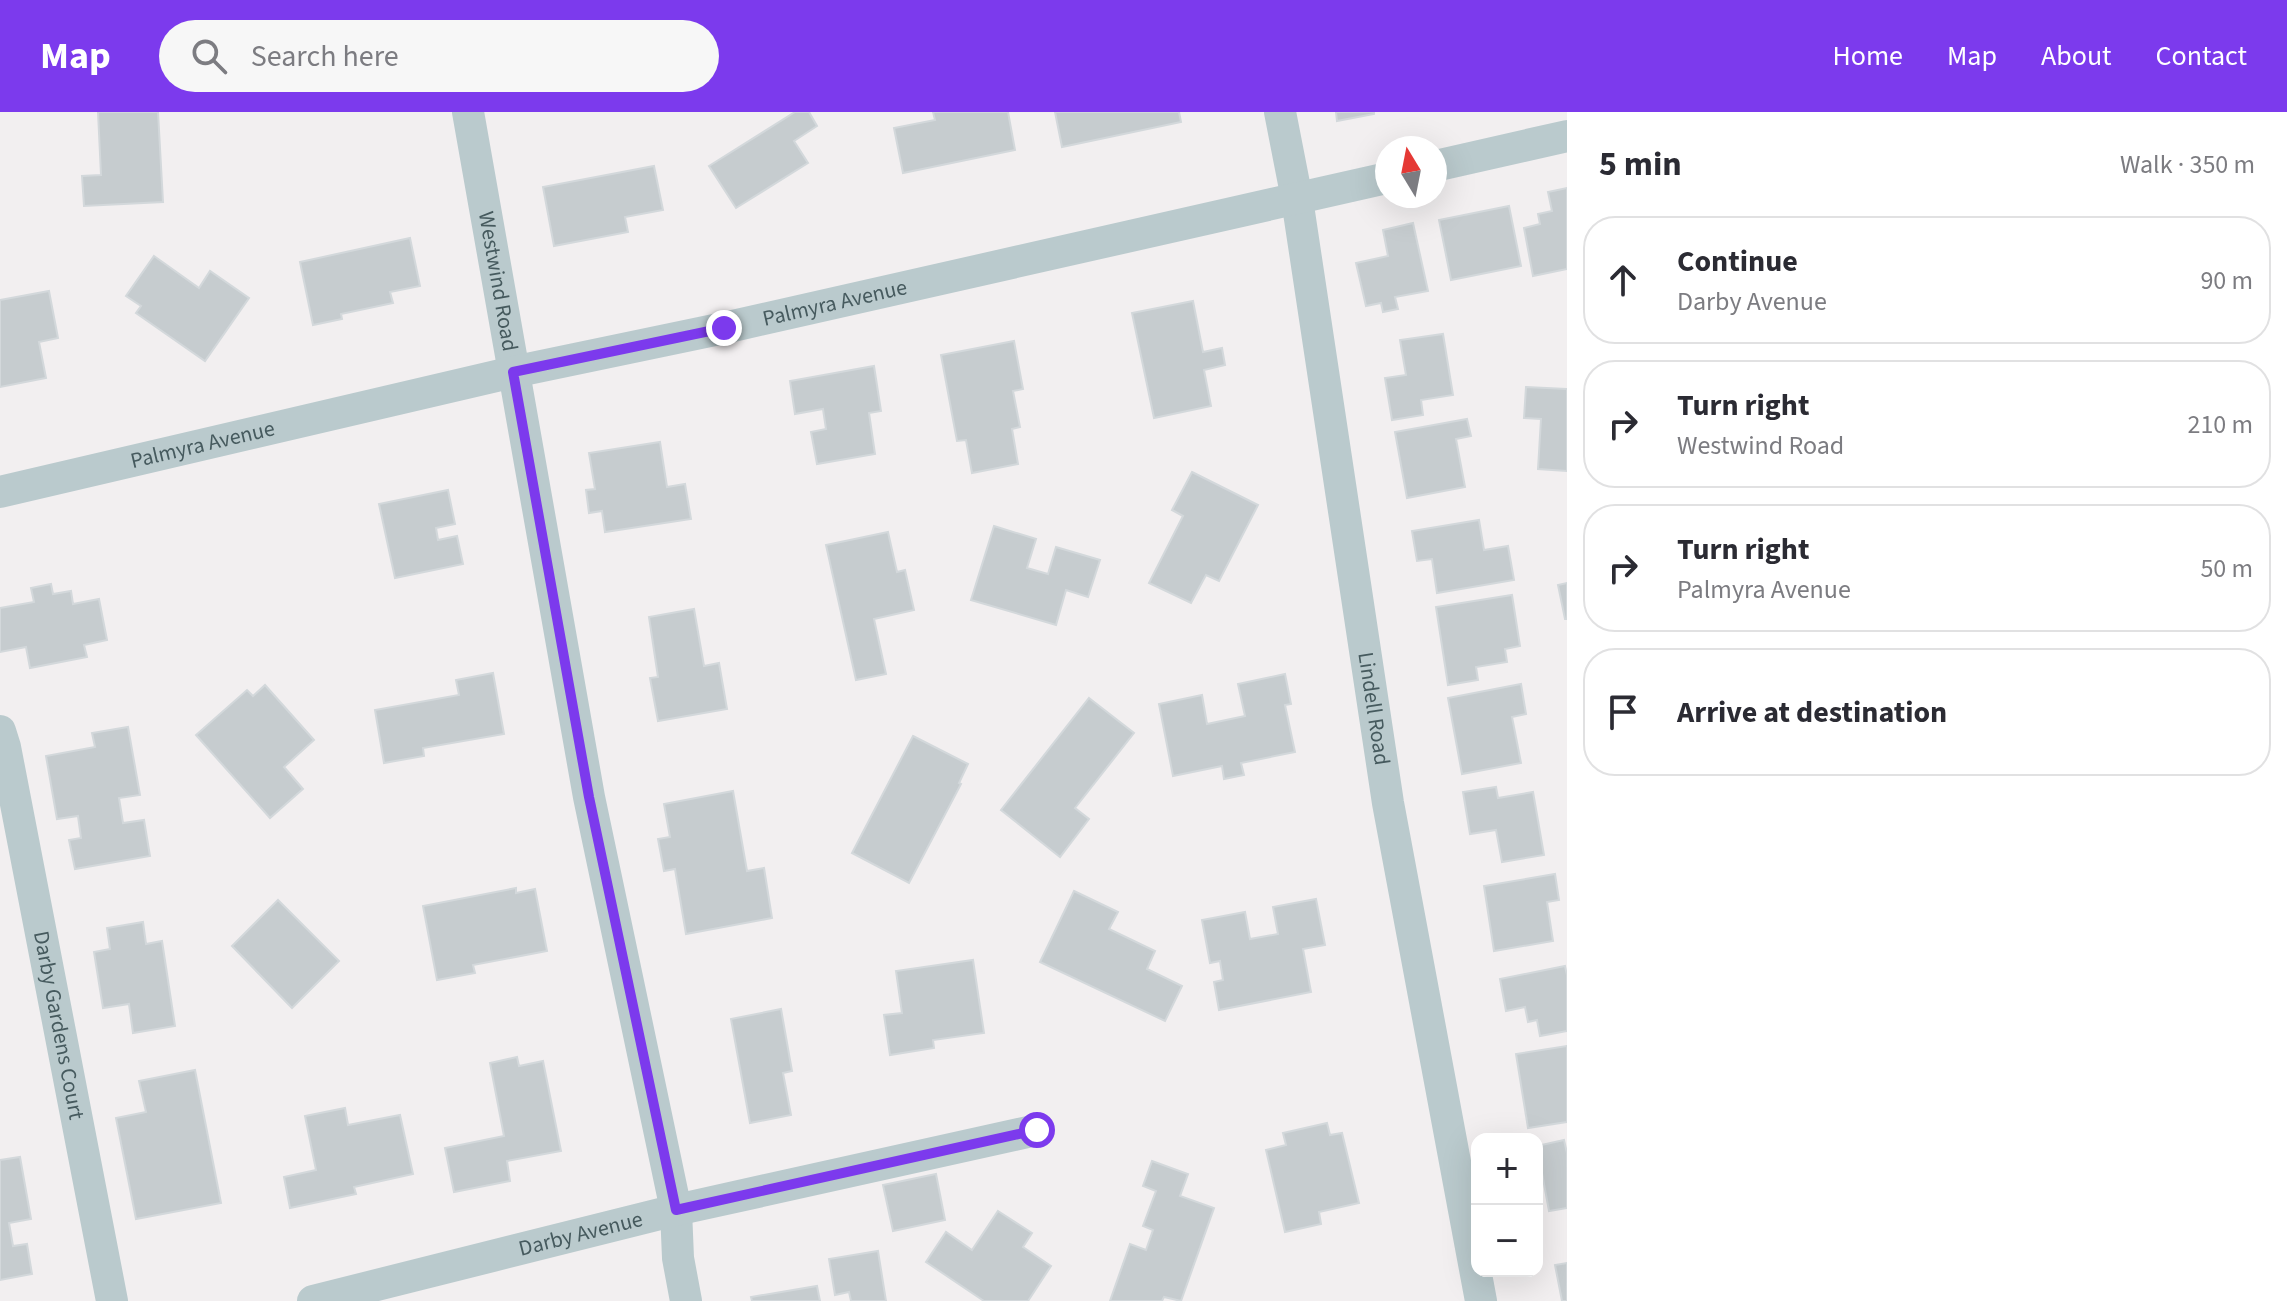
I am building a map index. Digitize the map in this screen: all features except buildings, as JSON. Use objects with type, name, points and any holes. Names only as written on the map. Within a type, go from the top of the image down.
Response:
[{"type":"street","name":"Westwind Road","points":[[468,112],[589,797],[676,1210],[678,1258],[686,1301]]},
{"type":"street","name":"Lindell Road","points":[[1280,112],[1297,199],[1388,803],[1481,1301]]},
{"type":"street","points":[[1447,163],[1567,136]]},
{"type":"street","name":"Palmyra Avenue","points":[[0,492],[513,372],[724,328],[1375,181]]},
{"type":"street","name":"Darby Gardens Court","points":[[2,739],[112,1301]]},
{"type":"street","name":"Darby Avenue","points":[[313,1301],[676,1210],[1037,1130]]},
{"type":"route","points":[[724,328],[513,372],[589,797],[676,1210],[1037,1130]]}]
